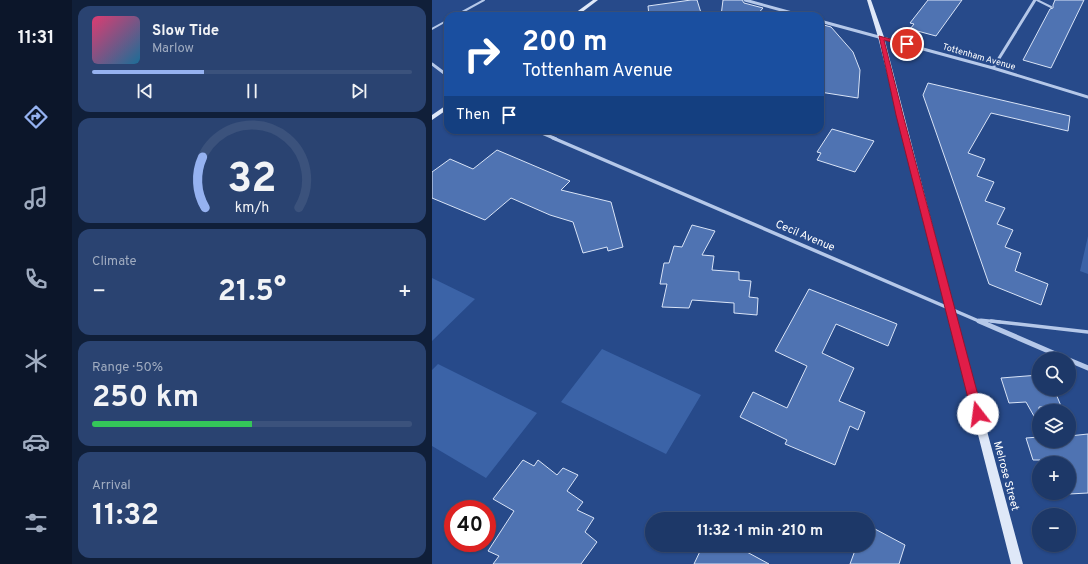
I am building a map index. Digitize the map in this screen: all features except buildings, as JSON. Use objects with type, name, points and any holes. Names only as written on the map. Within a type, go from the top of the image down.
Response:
[{"type":"street","points":[[580,12],[596,0]]},
{"type":"street","points":[[745,0],[788,12]]},
{"type":"street","name":"Melrose Street","points":[[869,0],[881,37],[950,308],[1018,564]]},
{"type":"street","points":[[993,68],[1036,0]]},
{"type":"street","name":"Tottenham Avenue","points":[[824,21],[993,68],[1088,97]]},
{"type":"street","points":[[432,64],[444,73]]},
{"type":"street","points":[[432,118],[444,109]]},
{"type":"street","name":"Cecil Avenue","points":[[544,134],[1051,352]]},
{"type":"street","name":"Cecil Avenue","points":[[1076,363],[1088,368]]},
{"type":"lane","points":[[462,12],[484,0]]},
{"type":"lane","points":[[1036,0],[1051,7]]},
{"type":"lane","points":[[432,29],[444,22]]},
{"type":"lane","points":[[975,320],[1088,332]]},
{"type":"shaded area","points":[[1088,236],[1088,274],[1080,271]]},
{"type":"shaded area","points":[[432,278],[475,299],[432,341]]},
{"type":"shaded area","points":[[602,349],[701,395],[666,454],[561,402]]},
{"type":"shaded area","points":[[438,364],[537,413],[486,478],[432,446],[432,370]]},
{"type":"route","points":[[907,44],[881,37],[899,115],[978,414]]}]
